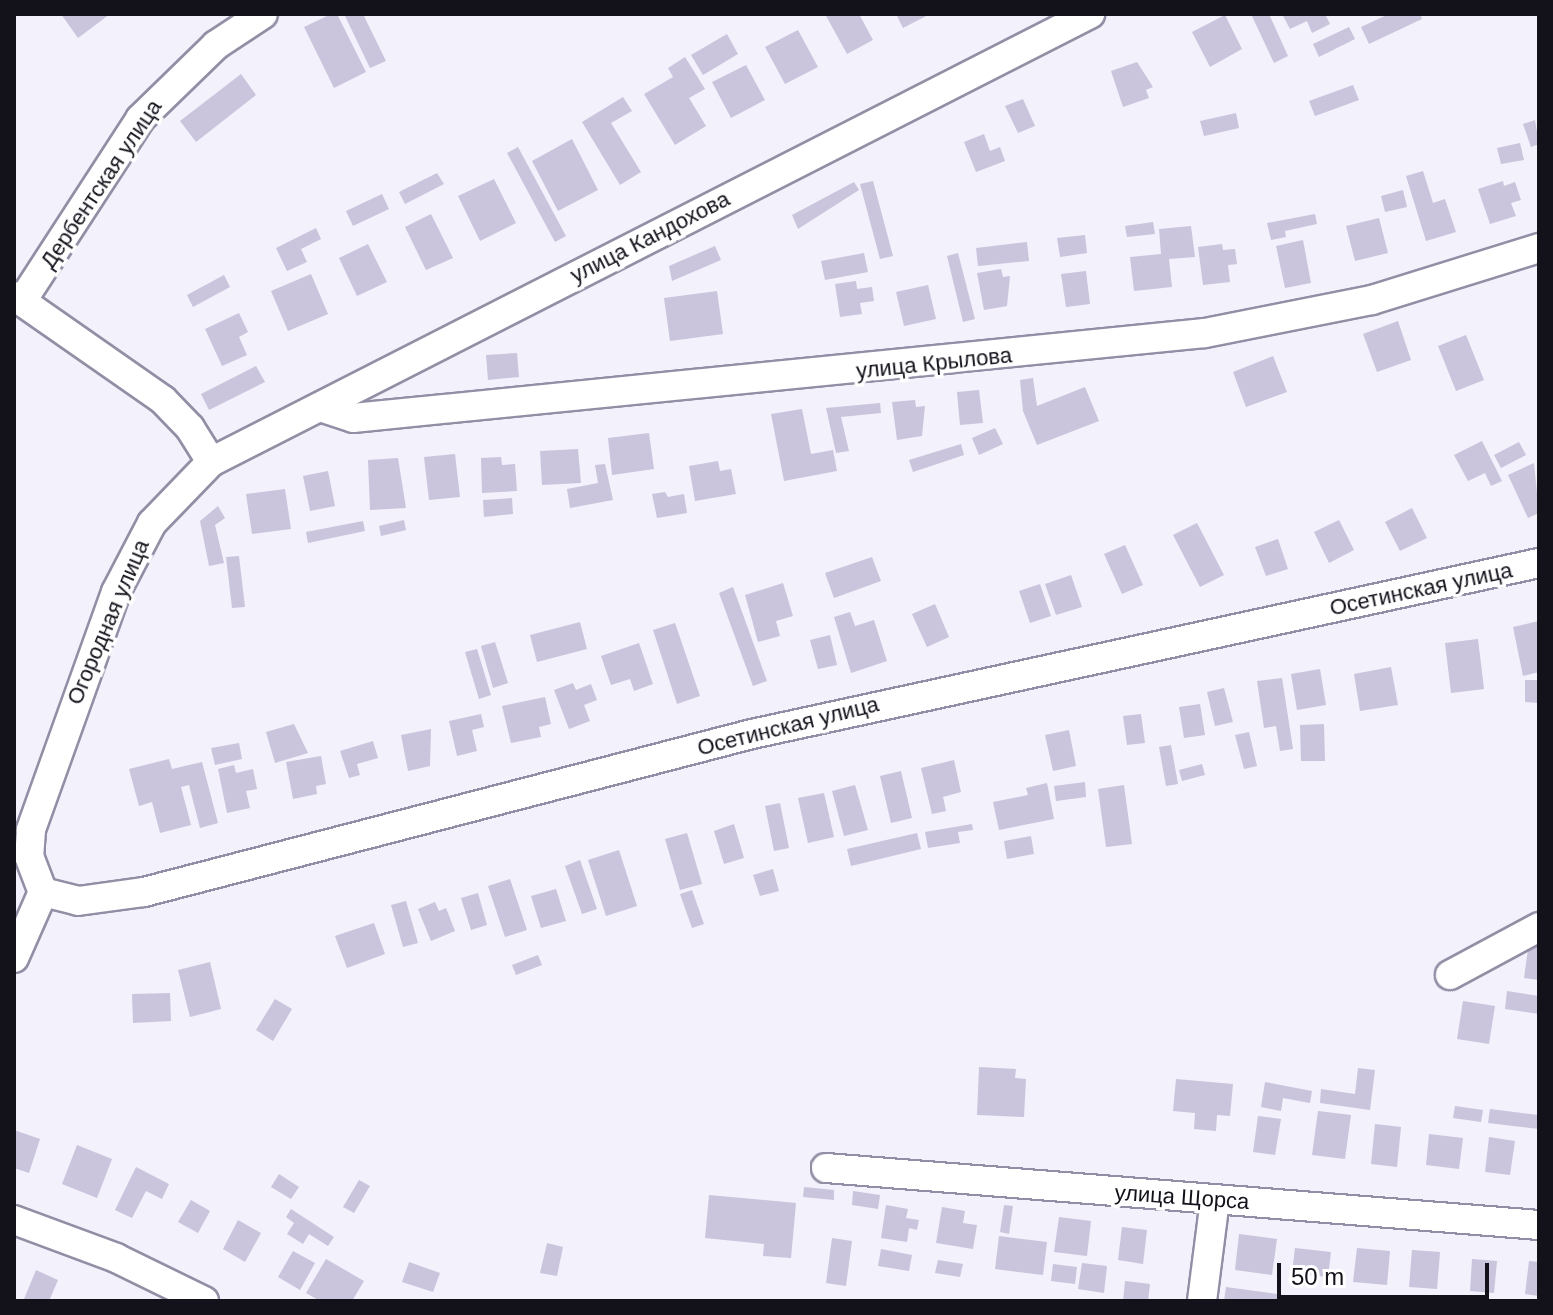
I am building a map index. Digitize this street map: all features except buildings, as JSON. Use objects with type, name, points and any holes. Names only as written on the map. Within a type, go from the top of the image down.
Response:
[{"type":"street","name":"Дербентская улица","points":[[18,298],[140,119],[216,45],[263,14]]},
{"type":"street","name":"улица Кандохова","points":[[211,462],[1090,14]]},
{"type":"street","name":"улица Крылова","points":[[320,407],[353,418],[1205,333],[1372,300],[1539,248]]},
{"type":"street","points":[[18,298],[163,400],[190,428],[211,462]]},
{"type":"street","name":"Огородная улица","points":[[43,892],[29,856],[31,830],[70,711],[116,592],[152,523],[211,462]]},
{"type":"street","name":"Осетинская улица","points":[[43,892],[78,901],[144,892],[752,734],[1539,563]]},
{"type":"street","points":[[14,958],[43,892]]},
{"type":"street","points":[[1450,975],[1539,927]]},
{"type":"street","name":"улица Щорса","points":[[826,1168],[1539,1225]]},
{"type":"street","points":[[1202,1301],[1215,1200]]},
{"type":"street","points":[[14,1220],[116,1258],[204,1301]]}]
